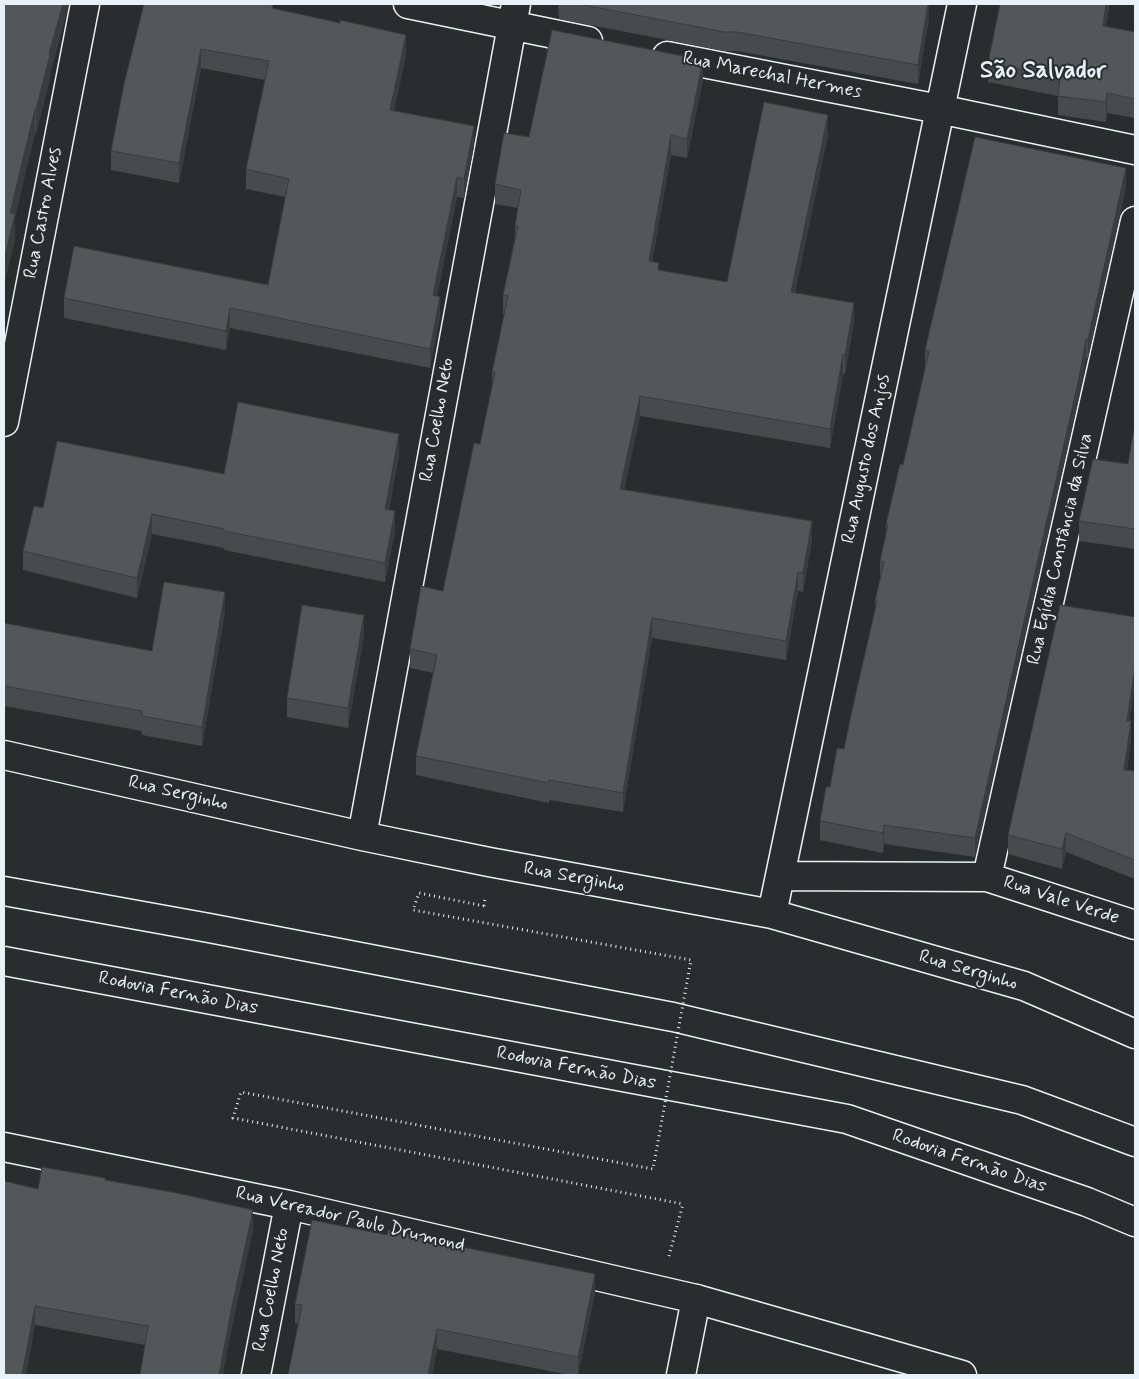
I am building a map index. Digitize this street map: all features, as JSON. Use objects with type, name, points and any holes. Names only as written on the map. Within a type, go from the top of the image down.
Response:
[{"type":"main road","name":"Rua Castro Alves","points":[[4,422],[85,4]]},
{"type":"main road","points":[[408,4],[513,15],[608,45]]},
{"type":"main road","name":"Rua Augusto dos Anjos","points":[[772,914],[962,4]]},
{"type":"main road","name":"Rua Coelho Neto","points":[[362,836],[513,15]]},
{"type":"main road","name":"Rua Marechal Hermes","points":[[647,52],[939,109],[1135,150]]},
{"type":"main road","name":"Rua Egídia Constância da Silva","points":[[987,877],[1135,221]]},
{"type":"main road","name":"Rua Serginho","points":[[4,755],[362,836],[489,862],[772,914],[1024,986],[1135,1034]]},
{"type":"main road","name":"Rua Vale Verde","points":[[780,876],[987,877],[1135,925]]},
{"type":"main road","points":[[4,891],[228,931],[673,1017],[1022,1100],[1135,1142]]},
{"type":"main road","name":"Rodovia Fernão Dias","points":[[4,961],[847,1119],[1087,1202],[1135,1222]]},
{"type":"main road","name":"Rua Vereador Paulo Drumond","points":[[4,1147],[289,1206],[660,1290],[962,1375]]},
{"type":"main road","name":"Rua Coelho Neto","points":[[256,1375],[289,1206]]},
{"type":"main road","points":[[681,1375],[696,1299]]},
{"type":"path","points":[[484,906],[419,893],[413,910],[691,960],[653,1169],[241,1092],[233,1118],[683,1204],[660,1290]]},
{"type":"building","points":[[4,4],[63,4],[10,213],[15,214],[4,260]]},
{"type":"building","points":[[144,4],[273,4],[272,8],[340,23],[340,20],[406,35],[390,110],[474,126],[464,179],[457,177],[433,295],[440,297],[430,349],[230,308],[226,331],[64,298],[74,246],[268,285],[289,179],[246,169],[269,61],[201,49],[179,163],[111,151],[124,84]]},
{"type":"building","points":[[579,4],[928,4],[918,65],[737,32],[724,32]]},
{"type":"building","points":[[1000,4],[1106,4],[1103,26],[1135,32],[1135,99],[1107,93],[1106,102],[1058,96],[1060,77],[988,63]]},
{"type":"building","points":[[552,30],[703,60],[687,139],[671,135],[649,261],[659,263],[658,270],[727,282],[764,102],[828,115],[791,292],[854,303],[830,429],[640,396],[620,489],[812,521],[803,573],[798,572],[786,641],[652,618],[623,793],[549,780],[549,783],[416,756],[437,655],[410,649],[421,586],[443,591],[474,443],[480,444],[495,372],[492,372],[508,296],[503,295],[518,226],[515,226],[521,190],[495,184],[504,133],[529,137]]},
{"type":"building","points":[[975,137],[1126,168],[975,838],[884,825],[883,833],[820,821],[826,787],[830,787],[837,748],[844,749],[877,601],[875,601],[884,562],[880,561],[888,525],[886,524],[900,464],[903,465],[929,351],[925,350]]},
{"type":"building","points":[[238,402],[399,434],[385,509],[395,511],[385,563],[224,531],[224,529],[152,514],[137,578],[23,551],[34,506],[43,508],[57,441],[224,474]]},
{"type":"building","points":[[1135,422],[1135,529],[1079,521],[1093,459],[1128,464]]},
{"type":"building","points":[[164,582],[225,592],[202,727],[142,716],[142,711],[4,686],[4,623],[152,651]]},
{"type":"building","points":[[302,605],[364,615],[348,708],[287,698]]},
{"type":"building","points":[[1060,605],[1135,617],[1135,666],[1127,721],[1131,721],[1124,770],[1135,771],[1135,860],[1066,833],[1062,849],[1008,835]]},
{"type":"building","points":[[42,1167],[105,1178],[105,1180],[177,1193],[253,1210],[219,1375],[140,1375],[148,1326],[35,1306],[22,1375],[4,1375],[4,1181],[38,1189]]},
{"type":"building","points":[[312,1220],[387,1235],[388,1230],[595,1274],[578,1357],[437,1329],[428,1375],[288,1375],[302,1305],[295,1304]]},
{"type":"district","name":"São Salvador","points":[[1043,72]]}]
